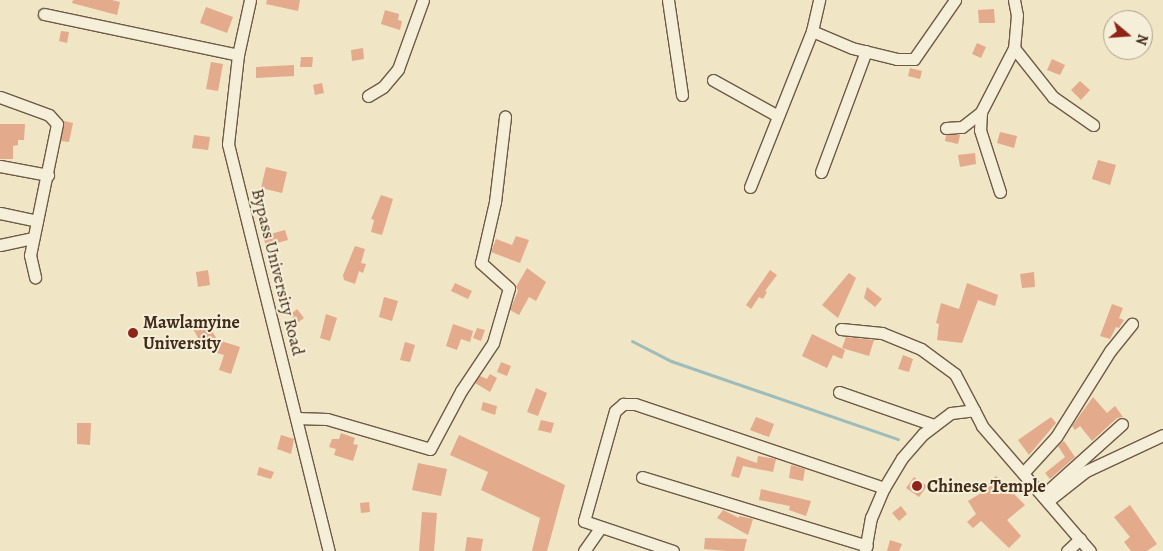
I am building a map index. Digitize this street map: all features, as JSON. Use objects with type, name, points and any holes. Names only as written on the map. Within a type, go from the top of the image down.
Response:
[{"type":"street","name":"Bypass University Road","points":[[250,0],[238,55],[228,144],[329,551]]},
{"type":"street","points":[[368,96],[383,87],[398,69],[423,0]]},
{"type":"street","points":[[668,0],[682,94]]},
{"type":"street","points":[[750,187],[812,31],[819,0]]},
{"type":"street","points":[[812,31],[866,51],[914,59],[955,0]]},
{"type":"street","points":[[1000,192],[980,130],[981,112],[1014,48],[1017,15],[1014,0]]},
{"type":"street","points":[[44,14],[238,55]]},
{"type":"street","points":[[1014,48],[1053,97],[1093,125]]},
{"type":"street","points":[[821,172],[866,51]]},
{"type":"street","points":[[713,80],[778,116]]},
{"type":"street","points":[[0,97],[48,115],[57,124],[30,255],[35,278]]},
{"type":"street","points":[[946,128],[962,127],[981,112]]},
{"type":"street","points":[[296,418],[327,419],[430,449],[461,390],[493,342],[509,288],[481,263],[495,202],[505,117]]},
{"type":"street","points":[[0,166],[48,175]]},
{"type":"street","points":[[0,213],[37,221]]},
{"type":"street","points":[[0,245],[33,238]]},
{"type":"street","points":[[1024,472],[1056,437],[1110,351],[1132,324]]},
{"type":"street","points":[[841,330],[882,333],[921,349],[955,374],[982,426],[1024,472],[1090,551]]},
{"type":"street","points":[[839,392],[934,426]]},
{"type":"street","points":[[673,551],[586,524],[583,517],[615,411],[623,404],[635,404],[884,488]]},
{"type":"street","points":[[642,477],[866,548],[871,518],[884,488],[902,458],[934,426],[951,413],[974,410]]},
{"type":"street","points":[[1045,498],[1122,424]]},
{"type":"street","points":[[1045,498],[1086,471],[1163,434]]},
{"type":"street","points":[[584,551],[600,528]]},
{"type":"street","points":[[1067,551],[1080,540]]},
{"type":"building","points":[[73,0],[112,0],[120,2],[117,15],[72,3]]},
{"type":"building","points":[[267,0],[300,0],[298,11],[266,4]]},
{"type":"building","points":[[206,7],[233,17],[227,33],[200,23]]},
{"type":"building","points":[[994,9],[995,23],[979,23],[978,10]]},
{"type":"building","points":[[385,10],[399,14],[398,20],[402,21],[400,30],[381,24]]},
{"type":"building","points":[[61,31],[69,32],[67,43],[59,41]]},
{"type":"building","points":[[977,43],[986,47],[981,58],[972,54]]},
{"type":"building","points":[[363,48],[364,59],[352,61],[351,50]]},
{"type":"building","points":[[301,57],[313,57],[312,67],[300,67]]},
{"type":"building","points":[[1052,59],[1065,65],[1060,75],[1047,70]]},
{"type":"building","points":[[211,62],[223,64],[218,91],[206,89]]},
{"type":"building","points":[[294,65],[294,76],[256,78],[256,67]]},
{"type":"building","points":[[910,68],[922,71],[920,79],[908,76]]},
{"type":"building","points":[[1080,81],[1090,90],[1081,100],[1071,90]]},
{"type":"building","points":[[322,83],[324,93],[315,95],[313,85]]},
{"type":"building","points":[[64,121],[73,123],[69,142],[61,141]]},
{"type":"building","points":[[0,124],[25,124],[24,140],[18,140],[18,145],[13,146],[13,159],[0,159]]},
{"type":"building","points":[[1000,132],[1017,136],[1014,148],[997,143]]},
{"type":"building","points":[[194,135],[210,137],[208,150],[192,148]]},
{"type":"building","points":[[946,135],[960,135],[958,144],[945,141]]},
{"type":"building","points":[[975,153],[976,164],[960,167],[958,155]]},
{"type":"building","points":[[1098,160],[1116,165],[1110,185],[1092,179]]},
{"type":"building","points":[[266,167],[287,172],[282,193],[261,188]]},
{"type":"building","points":[[381,195],[393,199],[382,235],[371,232],[374,220],[371,219]]},
{"type":"building","points":[[285,230],[288,240],[266,246],[263,236]]},
{"type":"building","points":[[516,236],[529,240],[520,263],[491,252],[496,239],[512,245]]},
{"type":"building","points":[[355,246],[365,249],[361,263],[366,264],[363,273],[359,271],[355,284],[344,280],[343,275]]},
{"type":"building","points":[[527,268],[546,282],[536,301],[529,297],[519,315],[510,310],[518,291],[516,287]]},
{"type":"building","points":[[208,270],[210,285],[198,287],[196,272]]},
{"type":"building","points":[[770,270],[777,275],[765,291],[767,292],[763,299],[759,297],[751,309],[746,305]]},
{"type":"building","points":[[1034,272],[1035,287],[1022,288],[1020,274]]},
{"type":"building","points":[[849,273],[856,278],[838,318],[822,305]]},
{"type":"building","points":[[455,283],[472,291],[468,299],[451,291]]},
{"type":"building","points":[[967,283],[998,295],[995,306],[978,300],[962,343],[937,340],[939,324],[936,323],[941,303],[959,309]]},
{"type":"building","points":[[867,287],[882,299],[875,307],[864,298]]},
{"type":"building","points":[[384,297],[398,301],[392,321],[379,317]]},
{"type":"building","points":[[1112,304],[1123,308],[1119,318],[1124,320],[1119,328],[1116,327],[1110,339],[1100,336]]},
{"type":"building","points":[[297,309],[304,318],[297,323],[290,315]]},
{"type":"building","points":[[326,314],[337,318],[330,341],[320,338]]},
{"type":"building","points":[[205,319],[219,343],[205,350],[192,327]]},
{"type":"building","points":[[453,324],[473,331],[470,342],[461,339],[457,350],[446,346]]},
{"type":"building","points":[[477,328],[485,330],[481,341],[473,338]]},
{"type":"building","points":[[812,334],[845,350],[842,359],[833,355],[827,368],[802,356]]},
{"type":"building","points":[[846,337],[874,340],[869,356],[842,348]]},
{"type":"building","points":[[221,341],[240,347],[231,374],[219,370],[224,355],[217,353]]},
{"type":"building","points":[[405,342],[415,345],[410,362],[400,360]]},
{"type":"building","points":[[903,355],[913,359],[909,372],[898,369]]},
{"type":"building","points":[[501,362],[511,366],[507,376],[497,372]]},
{"type":"building","points":[[490,374],[497,378],[490,392],[475,383],[480,376],[487,379]]},
{"type":"building","points":[[536,388],[547,393],[538,416],[527,412]]},
{"type":"building","points":[[1093,397],[1107,413],[1115,406],[1123,417],[1117,418],[1092,441],[1080,426],[1075,430],[1072,426]]},
{"type":"building","points":[[483,402],[497,406],[495,415],[481,410]]},
{"type":"building","points":[[756,417],[774,424],[769,437],[750,430]]},
{"type":"building","points":[[1051,417],[1056,423],[1029,455],[1018,440]]},
{"type":"building","points":[[541,420],[554,423],[551,433],[538,430]]},
{"type":"building","points":[[77,423],[91,423],[90,445],[77,444]]},
{"type":"building","points":[[341,433],[355,438],[353,444],[358,445],[353,461],[334,455],[336,449],[329,447],[332,439],[339,439]]},
{"type":"building","points":[[281,435],[294,439],[291,454],[277,449]]},
{"type":"building","points":[[459,435],[565,485],[547,551],[532,551],[540,518],[481,490],[488,472],[450,455]]},
{"type":"building","points":[[1064,441],[1075,457],[1050,479],[1045,473],[1065,457],[1058,446]]},
{"type":"building","points":[[737,456],[757,463],[758,456],[776,459],[773,472],[743,466],[739,478],[731,476]]},
{"type":"building","points":[[418,463],[447,469],[441,496],[412,490]]},
{"type":"building","points":[[791,465],[805,469],[803,481],[789,478]]},
{"type":"building","points":[[259,467],[274,472],[271,479],[257,475]]},
{"type":"building","points":[[996,476],[1025,505],[1007,520],[1021,536],[1009,548],[981,521],[973,528],[967,522],[976,514],[968,501],[986,490],[984,487]]},
{"type":"building","points":[[914,477],[927,486],[919,497],[906,488]]},
{"type":"building","points":[[761,489],[811,501],[806,516],[789,510],[790,506],[759,500]]},
{"type":"building","points":[[369,502],[370,512],[361,513],[360,503]]},
{"type":"building","points":[[1130,505],[1157,544],[1147,551],[1131,551],[1124,542],[1130,537],[1114,517]]},
{"type":"building","points":[[901,506],[907,514],[899,521],[892,513]]},
{"type":"building","points":[[723,510],[739,518],[739,516],[753,519],[748,535],[717,518]]},
{"type":"building","points":[[422,512],[437,513],[434,551],[419,551]]},
{"type":"building","points":[[467,537],[483,539],[481,551],[465,551]]},
{"type":"building","points":[[705,538],[747,539],[744,551],[727,551],[704,549]]},
{"type":"building","points":[[890,540],[902,544],[899,551],[887,551]]},
{"type":"waterway","points":[[632,341],[671,361],[898,439]]},
{"type":"place","name":"Mawlamyine University","points":[[133,333]]},
{"type":"place","name":"Chinese Temple","points":[[917,486]]}]
